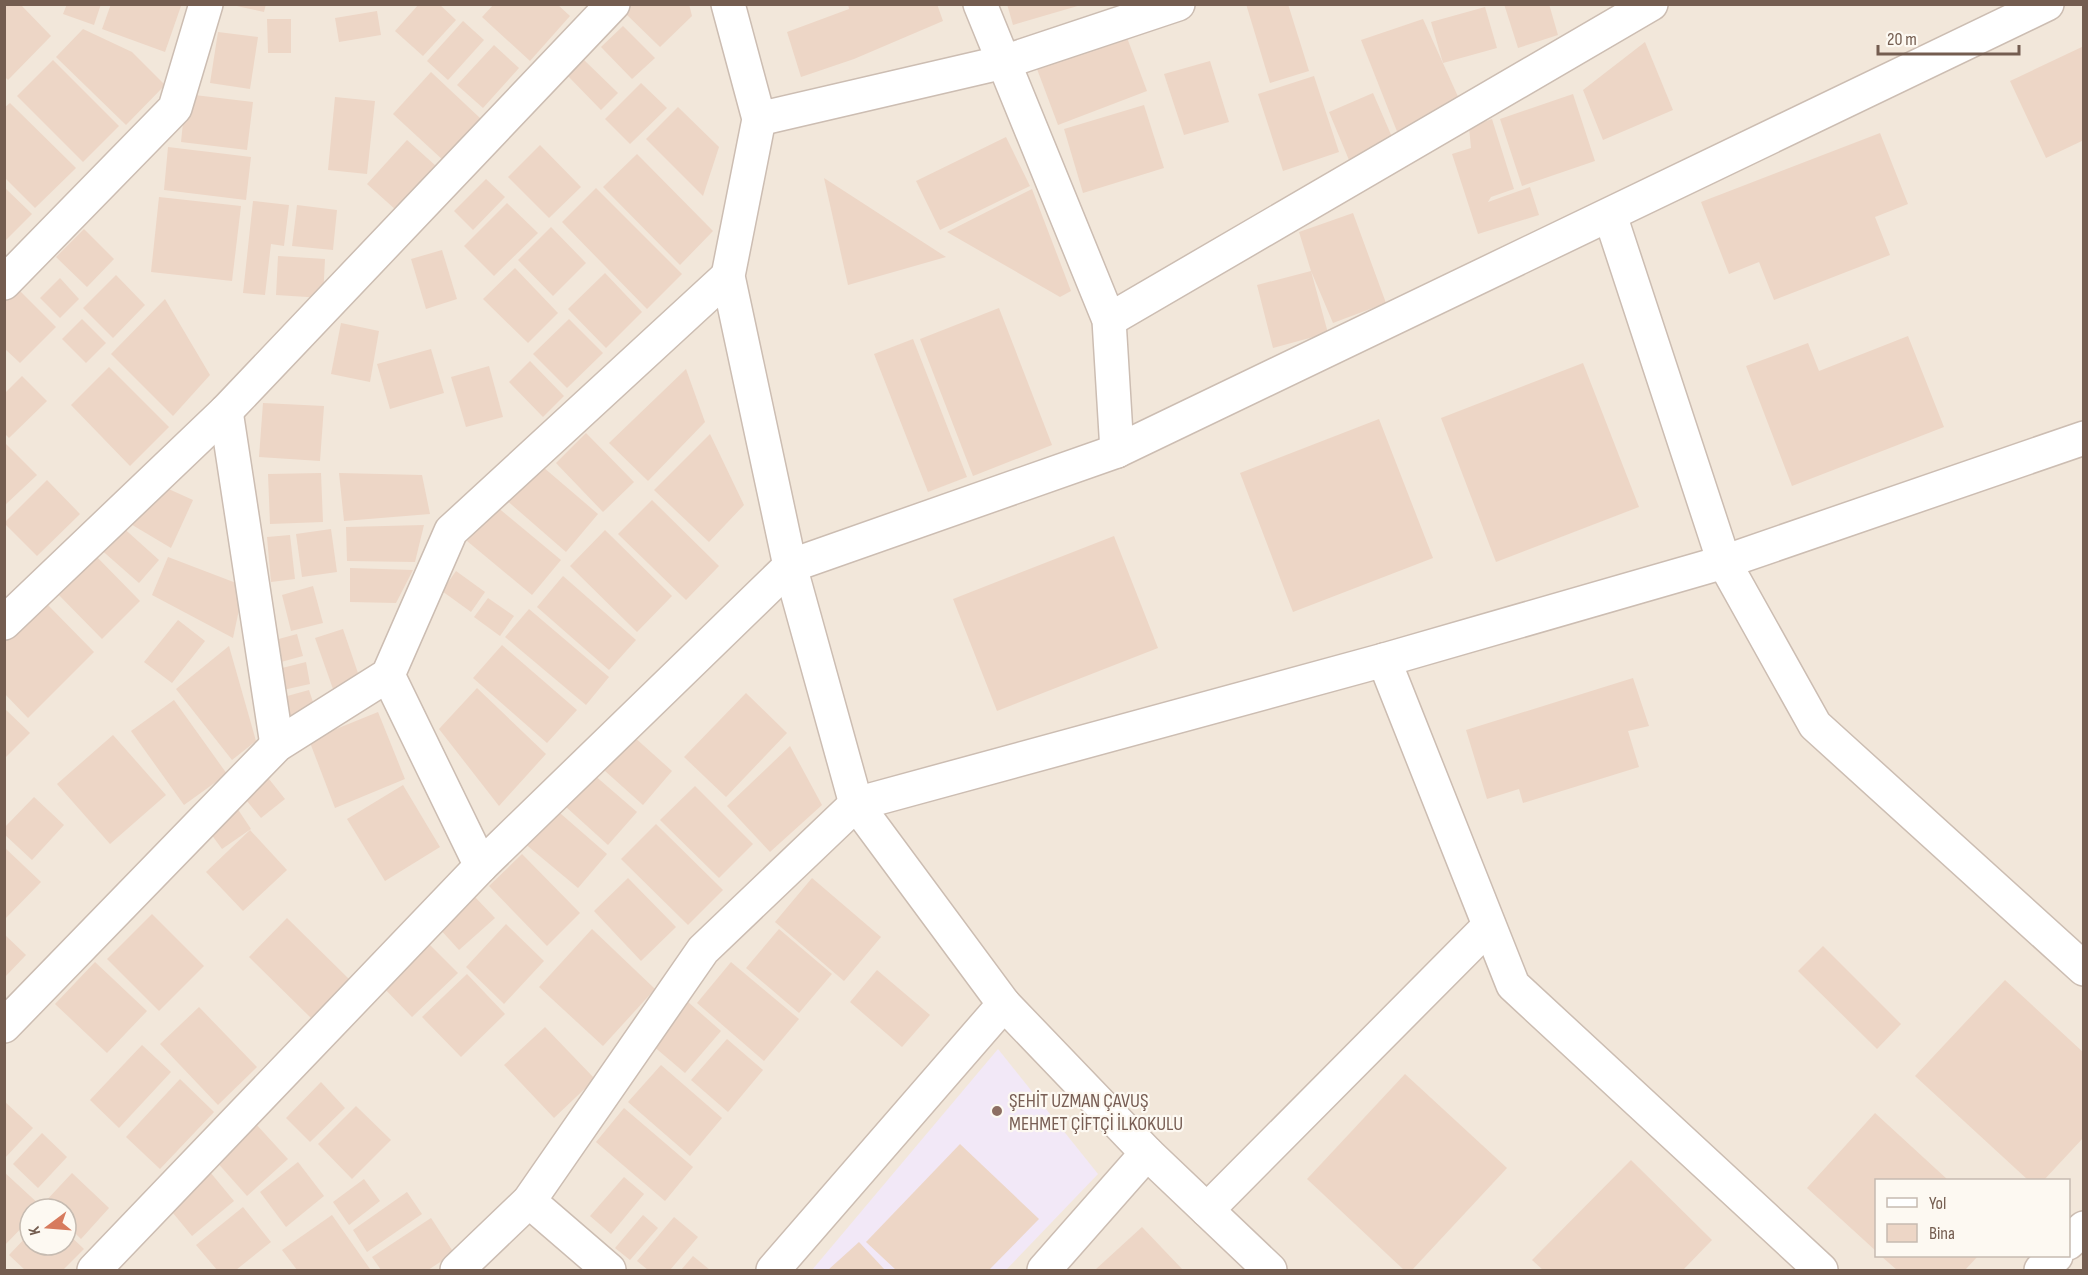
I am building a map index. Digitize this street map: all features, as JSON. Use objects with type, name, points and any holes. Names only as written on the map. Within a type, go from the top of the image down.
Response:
[{"type":"street","points":[[4,283],[176,108],[206,4]]},
{"type":"street","points":[[4,623],[226,411],[613,4]]},
{"type":"street","points":[[728,4],[759,119],[728,276],[790,567],[856,804],[1004,1004],[1147,1154],[1270,1270]]},
{"type":"street","points":[[980,4],[1109,320],[1117,451]]},
{"type":"street","points":[[759,119],[1004,62],[1178,4]]},
{"type":"street","points":[[1109,320],[1651,4]]},
{"type":"street","points":[[94,1270],[482,866],[790,567],[1117,451],[2047,4]]},
{"type":"street","points":[[1610,215],[1724,562],[1815,725],[2084,969]]},
{"type":"street","points":[[4,1026],[277,745],[388,675],[451,531],[728,276]]},
{"type":"street","points":[[226,411],[277,745]]},
{"type":"street","points":[[457,1270],[529,1201],[704,950],[856,804],[1384,660],[1724,562],[2084,438]]},
{"type":"street","points":[[1384,660],[1513,985],[1821,1270]]},
{"type":"street","points":[[388,675],[482,866]]},
{"type":"street","points":[[1207,1210],[1490,926]]},
{"type":"street","points":[[773,1270],[1004,1004]]},
{"type":"street","points":[[1044,1270],[1147,1154]]},
{"type":"street","points":[[529,1201],[609,1270]]},
{"type":"street","points":[[2070,1241],[2084,1228]]},
{"type":"street","points":[[2041,1270],[2055,1257]]},
{"type":"shaded area","points":[[5,5],[2083,5],[2083,1270],[5,1270]]},
{"type":"shaded area","name":"ŞEHİT UZMAN ÇAVUŞ MEHMET ÇİFTÇİ İLKOKULU","points":[[998,1049],[1098,1174],[1006,1270],[812,1270]]},
{"type":"building","points":[[5,4],[20,4],[51,36],[8,80],[5,77]]},
{"type":"building","points":[[67,4],[101,4],[94,25],[63,14]]},
{"type":"building","points":[[111,4],[177,4],[181,6],[165,52],[102,29]]},
{"type":"building","points":[[228,4],[266,4],[264,12]]},
{"type":"building","points":[[419,4],[439,4],[456,20],[423,56],[395,31]]},
{"type":"building","points":[[494,4],[557,4],[570,16],[530,61],[482,17]]},
{"type":"building","points":[[632,4],[689,4],[692,16],[660,47],[624,12]]},
{"type":"building","points":[[848,4],[937,4],[943,21],[854,59],[801,77],[787,32],[849,9]]},
{"type":"building","points":[[1007,4],[1081,4],[1081,5],[1013,25]]},
{"type":"building","points":[[1246,4],[1288,4],[1309,71],[1270,83]]},
{"type":"building","points":[[1504,4],[1549,4],[1558,35],[1518,48]]},
{"type":"building","points":[[1485,7],[1497,48],[1443,63],[1431,22]]},
{"type":"building","points":[[377,11],[381,35],[339,42],[335,18]]},
{"type":"building","points":[[267,19],[291,19],[291,53],[268,53]]},
{"type":"building","points":[[1423,19],[1460,101],[1398,134],[1361,40]]},
{"type":"building","points":[[463,21],[484,40],[448,80],[427,61]]},
{"type":"building","points":[[623,26],[655,58],[632,79],[601,47]]},
{"type":"building","points":[[83,29],[132,52],[165,85],[126,125],[56,57]]},
{"type":"building","points":[[218,32],[258,37],[250,89],[210,83]]},
{"type":"building","points":[[1126,35],[1147,91],[1058,125],[1037,69]]},
{"type":"building","points":[[1645,42],[1673,110],[1603,140],[1583,90]]},
{"type":"building","points":[[494,45],[519,68],[483,108],[457,85]]},
{"type":"building","points":[[2084,46],[2084,140],[2046,158],[2010,81]]},
{"type":"building","points":[[583,59],[618,93],[601,110],[567,75]]},
{"type":"building","points":[[53,60],[119,126],[83,162],[17,96]]},
{"type":"building","points":[[1210,61],[1229,122],[1184,135],[1164,74]]},
{"type":"building","points":[[431,72],[481,119],[444,161],[393,114]]},
{"type":"building","points":[[1314,76],[1339,152],[1283,171],[1258,94]]},
{"type":"building","points":[[641,83],[667,108],[630,144],[605,119]]},
{"type":"building","points":[[1373,93],[1392,137],[1349,160],[1329,112]]},
{"type":"building","points":[[186,94],[253,102],[247,150],[181,142]]},
{"type":"building","points":[[1573,94],[1595,161],[1522,186],[1500,119]]},
{"type":"building","points":[[335,97],[375,101],[367,174],[328,170]]},
{"type":"building","points":[[10,103],[76,168],[35,208],[4,177],[4,108]]},
{"type":"building","points":[[1144,105],[1164,168],[1083,193],[1064,129]]},
{"type":"building","points":[[678,107],[719,147],[703,196],[646,139]]},
{"type":"building","points":[[1492,119],[1514,189],[1491,197],[1488,202],[1530,187],[1539,215],[1478,234],[1452,154],[1471,148],[1469,127]]},
{"type":"building","points":[[1880,133],[1908,204],[1875,217],[1890,255],[1774,300],[1759,262],[1729,274],[1701,202]]},
{"type":"building","points":[[1006,137],[1030,186],[940,230],[916,181]]},
{"type":"building","points":[[407,140],[436,166],[396,210],[367,184]]},
{"type":"building","points":[[540,145],[581,187],[549,218],[508,177]]},
{"type":"building","points":[[168,147],[251,157],[246,200],[164,190]]},
{"type":"building","points":[[637,154],[713,231],[680,265],[603,187]]},
{"type":"building","points":[[824,178],[946,257],[848,285]]},
{"type":"building","points":[[486,179],[505,197],[473,230],[454,211]]},
{"type":"building","points":[[4,187],[32,214],[4,242]]},
{"type":"building","points":[[596,188],[682,274],[647,309],[562,222]]},
{"type":"building","points":[[1032,189],[1071,291],[1060,297],[947,232]]},
{"type":"building","points":[[159,197],[241,206],[232,281],[151,272]]},
{"type":"building","points":[[253,201],[289,205],[284,246],[271,244],[265,295],[243,293]]},
{"type":"building","points":[[507,203],[538,233],[494,276],[464,246]]},
{"type":"building","points":[[297,205],[337,210],[333,250],[292,246]]},
{"type":"building","points":[[1353,213],[1386,303],[1333,323],[1311,271],[1299,232]]},
{"type":"building","points":[[551,227],[586,263],[553,296],[518,260]]},
{"type":"building","points":[[84,229],[114,259],[87,287],[56,257]]},
{"type":"building","points":[[442,250],[457,299],[426,309],[411,259]]},
{"type":"building","points":[[278,256],[325,259],[323,298],[276,295]]},
{"type":"building","points":[[515,268],[558,313],[528,343],[483,299]]},
{"type":"building","points":[[1311,271],[1328,333],[1273,348],[1257,285]]},
{"type":"building","points":[[605,273],[642,312],[606,348],[568,309]]},
{"type":"building","points":[[116,275],[145,305],[113,338],[83,308]]},
{"type":"building","points":[[60,278],[79,299],[60,318],[40,298]]},
{"type":"building","points":[[14,285],[56,327],[20,363],[4,348],[4,295]]},
{"type":"building","points":[[165,299],[210,375],[173,416],[111,354]]},
{"type":"building","points":[[999,308],[1052,445],[973,476],[920,339]]},
{"type":"building","points":[[82,319],[106,343],[86,363],[62,339]]},
{"type":"building","points":[[569,319],[603,353],[567,388],[533,354]]},
{"type":"building","points":[[341,323],[379,331],[370,382],[331,374]]},
{"type":"building","points":[[1908,336],[1944,427],[1792,486],[1746,366],[1808,343],[1819,371]]},
{"type":"building","points":[[913,339],[967,477],[928,492],[874,354]]},
{"type":"building","points":[[431,349],[444,393],[390,409],[377,364]]},
{"type":"building","points":[[530,361],[564,396],[543,417],[509,382]]},
{"type":"building","points":[[1583,363],[1639,507],[1496,562],[1441,418]]},
{"type":"building","points":[[489,366],[503,417],[466,427],[451,377]]},
{"type":"building","points":[[109,367],[169,427],[130,466],[71,405]]},
{"type":"building","points":[[686,369],[705,422],[648,481],[609,443]]},
{"type":"building","points":[[22,376],[47,401],[9,438],[4,433],[4,394]]},
{"type":"building","points":[[263,403],[324,406],[320,461],[259,457]]},
{"type":"building","points":[[1379,419],[1433,558],[1293,612],[1240,473]]},
{"type":"building","points":[[586,433],[634,482],[603,512],[556,463]]},
{"type":"building","points":[[710,434],[744,505],[709,542],[654,490]]},
{"type":"building","points":[[4,442],[37,475],[4,506]]},
{"type":"building","points":[[536,461],[598,514],[566,552],[504,498]]},
{"type":"building","points":[[321,473],[323,522],[270,524],[268,474]]},
{"type":"building","points":[[339,473],[422,475],[430,514],[344,521]]},
{"type":"building","points":[[47,480],[80,514],[37,556],[4,523]]},
{"type":"building","points":[[162,486],[193,500],[171,548],[129,523]]},
{"type":"building","points":[[652,500],[719,566],[686,600],[618,534]]},
{"type":"building","points":[[496,506],[561,560],[532,595],[467,541]]},
{"type":"building","points":[[119,524],[159,560],[139,583],[98,547]]},
{"type":"building","points":[[424,525],[415,562],[347,561],[346,527]]},
{"type":"building","points":[[331,529],[337,572],[302,577],[296,534]]},
{"type":"building","points":[[605,530],[672,596],[637,632],[570,566]]},
{"type":"building","points":[[290,535],[295,579],[271,582],[267,537]]},
{"type":"building","points":[[1114,536],[1158,648],[997,711],[953,599]]},
{"type":"building","points":[[92,552],[140,601],[102,639],[54,590]]},
{"type":"building","points":[[168,557],[244,586],[233,638],[152,595]]},
{"type":"building","points":[[350,568],[413,570],[396,603],[350,602]]},
{"type":"building","points":[[456,571],[485,592],[471,612],[442,591]]},
{"type":"building","points":[[563,576],[636,640],[609,670],[537,607]]},
{"type":"building","points":[[313,586],[323,623],[291,631],[282,595]]},
{"type":"building","points":[[488,598],[514,616],[500,636],[474,617]]},
{"type":"building","points":[[45,602],[94,652],[28,718],[4,693],[4,643]]},
{"type":"building","points":[[529,609],[609,677],[586,705],[505,637]]},
{"type":"building","points":[[178,620],[205,641],[172,683],[144,662]]},
{"type":"building","points":[[343,629],[360,679],[333,689],[315,638]]},
{"type":"building","points":[[297,634],[303,656],[281,662],[275,640]]},
{"type":"building","points":[[502,645],[577,710],[547,743],[473,678]]},
{"type":"building","points":[[229,646],[256,741],[232,760],[176,689]]},
{"type":"building","points":[[306,662],[310,684],[283,690],[278,669]]},
{"type":"building","points":[[1633,678],[1649,726],[1628,731],[1639,767],[1523,803],[1519,789],[1487,799],[1466,730]]},
{"type":"building","points":[[477,688],[546,754],[499,806],[439,729]]},
{"type":"building","points":[[309,690],[315,708],[286,717],[280,698]]},
{"type":"building","points":[[746,693],[787,733],[726,797],[684,757]]},
{"type":"building","points":[[174,700],[227,774],[184,805],[131,731]]},
{"type":"building","points":[[4,708],[30,733],[4,759]]},
{"type":"building","points":[[378,712],[405,779],[335,808],[309,740]]},
{"type":"building","points":[[113,735],[166,795],[110,844],[57,784]]},
{"type":"building","points":[[633,736],[672,771],[643,805],[604,770]]},
{"type":"building","points":[[790,746],[822,805],[770,852],[727,806]]},
{"type":"building","points":[[261,769],[285,799],[261,818],[237,789]]},
{"type":"building","points":[[593,774],[637,812],[608,845],[565,806]]},
{"type":"building","points":[[403,785],[440,847],[385,881],[347,819]]},
{"type":"building","points":[[695,786],[753,844],[719,878],[660,820]]},
{"type":"building","points":[[34,797],[64,825],[32,860],[4,834],[4,828]]},
{"type":"building","points":[[233,802],[251,829],[222,849],[203,823]]},
{"type":"building","points":[[553,807],[607,854],[578,888],[523,842]]},
{"type":"building","points":[[656,824],[723,890],[688,925],[621,859]]},
{"type":"building","points":[[250,830],[287,870],[243,911],[206,872]]},
{"type":"building","points":[[4,847],[41,882],[4,920]]},
{"type":"building","points":[[522,854],[580,913],[547,946],[489,886]]},
{"type":"building","points":[[628,878],[676,927],[641,961],[594,911]]},
{"type":"building","points":[[812,878],[881,937],[844,981],[775,922]]},
{"type":"building","points":[[474,896],[495,918],[459,950],[439,928]]},
{"type":"building","points":[[152,914],[204,966],[159,1011],[107,959]]},
{"type":"building","points":[[287,918],[349,979],[311,1018],[249,957]]},
{"type":"building","points":[[506,924],[544,961],[504,1004],[466,967]]},
{"type":"building","points":[[592,929],[655,989],[603,1046],[539,987]]},
{"type":"building","points":[[779,929],[832,974],[799,1013],[746,968]]},
{"type":"building","points":[[4,934],[26,955],[4,978]]},
{"type":"building","points":[[425,940],[458,973],[412,1017],[380,984]]},
{"type":"building","points":[[1823,946],[1901,1024],[1877,1049],[1798,971]]},
{"type":"building","points":[[95,962],[147,1011],[107,1053],[55,1004]]},
{"type":"building","points":[[731,962],[799,1019],[764,1061],[697,1003]]},
{"type":"building","points":[[877,970],[930,1015],[902,1047],[850,1002]]},
{"type":"building","points":[[467,974],[505,1014],[461,1057],[422,1017]]},
{"type":"building","points":[[2005,980],[2084,1053],[2084,1137],[2045,1179],[2027,1179],[1915,1076]]},
{"type":"building","points":[[688,1002],[721,1031],[685,1073],[652,1045]]},
{"type":"building","points":[[199,1007],[257,1067],[218,1105],[160,1044]]},
{"type":"building","points":[[545,1027],[595,1079],[554,1118],[504,1065]]},
{"type":"building","points":[[727,1039],[763,1070],[728,1112],[691,1080]]},
{"type":"building","points":[[142,1045],[171,1072],[119,1128],[90,1100]]},
{"type":"building","points":[[661,1065],[722,1118],[690,1156],[628,1102]]},
{"type":"building","points":[[1405,1074],[1507,1168],[1412,1270],[1404,1270],[1307,1179]]},
{"type":"building","points":[[180,1079],[214,1112],[160,1169],[126,1137]]},
{"type":"building","points":[[321,1082],[345,1108],[310,1142],[286,1118]]},
{"type":"building","points":[[4,1101],[33,1128],[4,1159]]},
{"type":"building","points":[[356,1106],[391,1140],[352,1179],[318,1144]]},
{"type":"building","points":[[624,1108],[693,1167],[665,1201],[596,1142]]},
{"type":"building","points":[[1875,1113],[1947,1179],[1875,1179],[1875,1250],[1807,1188]]},
{"type":"building","points":[[255,1123],[288,1159],[247,1196],[215,1160]]},
{"type":"building","points":[[42,1133],[67,1157],[38,1188],[13,1164]]},
{"type":"building","name":"ŞEHİT UZMAN ÇAVUŞ MEHMET ÇİFTÇİ İLKOKULU","points":[[960,1144],[1039,1219],[989,1270],[896,1270],[866,1242]]},
{"type":"building","points":[[1631,1160],[1712,1240],[1683,1270],[1543,1270],[1532,1260]]},
{"type":"building","points":[[298,1162],[324,1196],[286,1227],[260,1192]]},
{"type":"building","points":[[4,1172],[31,1197],[18,1197],[18,1231],[4,1246]]},
{"type":"building","points":[[210,1172],[234,1201],[192,1236],[168,1207]]},
{"type":"building","points":[[72,1173],[109,1208],[81,1239],[78,1236],[78,1197],[50,1197]]},
{"type":"building","points":[[624,1177],[644,1194],[611,1234],[590,1216]]},
{"type":"building","points":[[364,1179],[380,1201],[349,1225],[333,1202]]},
{"type":"building","points":[[407,1192],[422,1214],[367,1252],[353,1230]]},
{"type":"building","points":[[243,1207],[271,1242],[236,1270],[217,1270],[196,1245]]},
{"type":"building","points":[[332,1215],[370,1269],[297,1270],[282,1250]]},
{"type":"building","points":[[643,1215],[658,1228],[630,1260],[615,1248]]},
{"type":"building","points":[[674,1217],[698,1237],[670,1270],[648,1270],[637,1261]]},
{"type":"building","points":[[431,1218],[454,1253],[428,1270],[381,1270],[372,1257]]},
{"type":"building","points":[[1142,1227],[1183,1270],[1095,1270]]},
{"type":"building","points":[[859,1242],[885,1270],[828,1270]]},
{"type":"building","points":[[78,1243],[84,1249],[78,1255]]},
{"type":"building","points":[[18,1246],[18,1257],[76,1257],[63,1270],[25,1270],[9,1255]]},
{"type":"building","points":[[693,1256],[710,1270],[681,1270]]},
{"type":"building","points":[[1882,1257],[1977,1257],[1965,1270],[1897,1270]]},
{"type":"place","name":"ŞEHİT UZMAN ÇAVUŞ MEHMET ÇİFTÇİ İLKOKULU","points":[[997,1111]]}]
